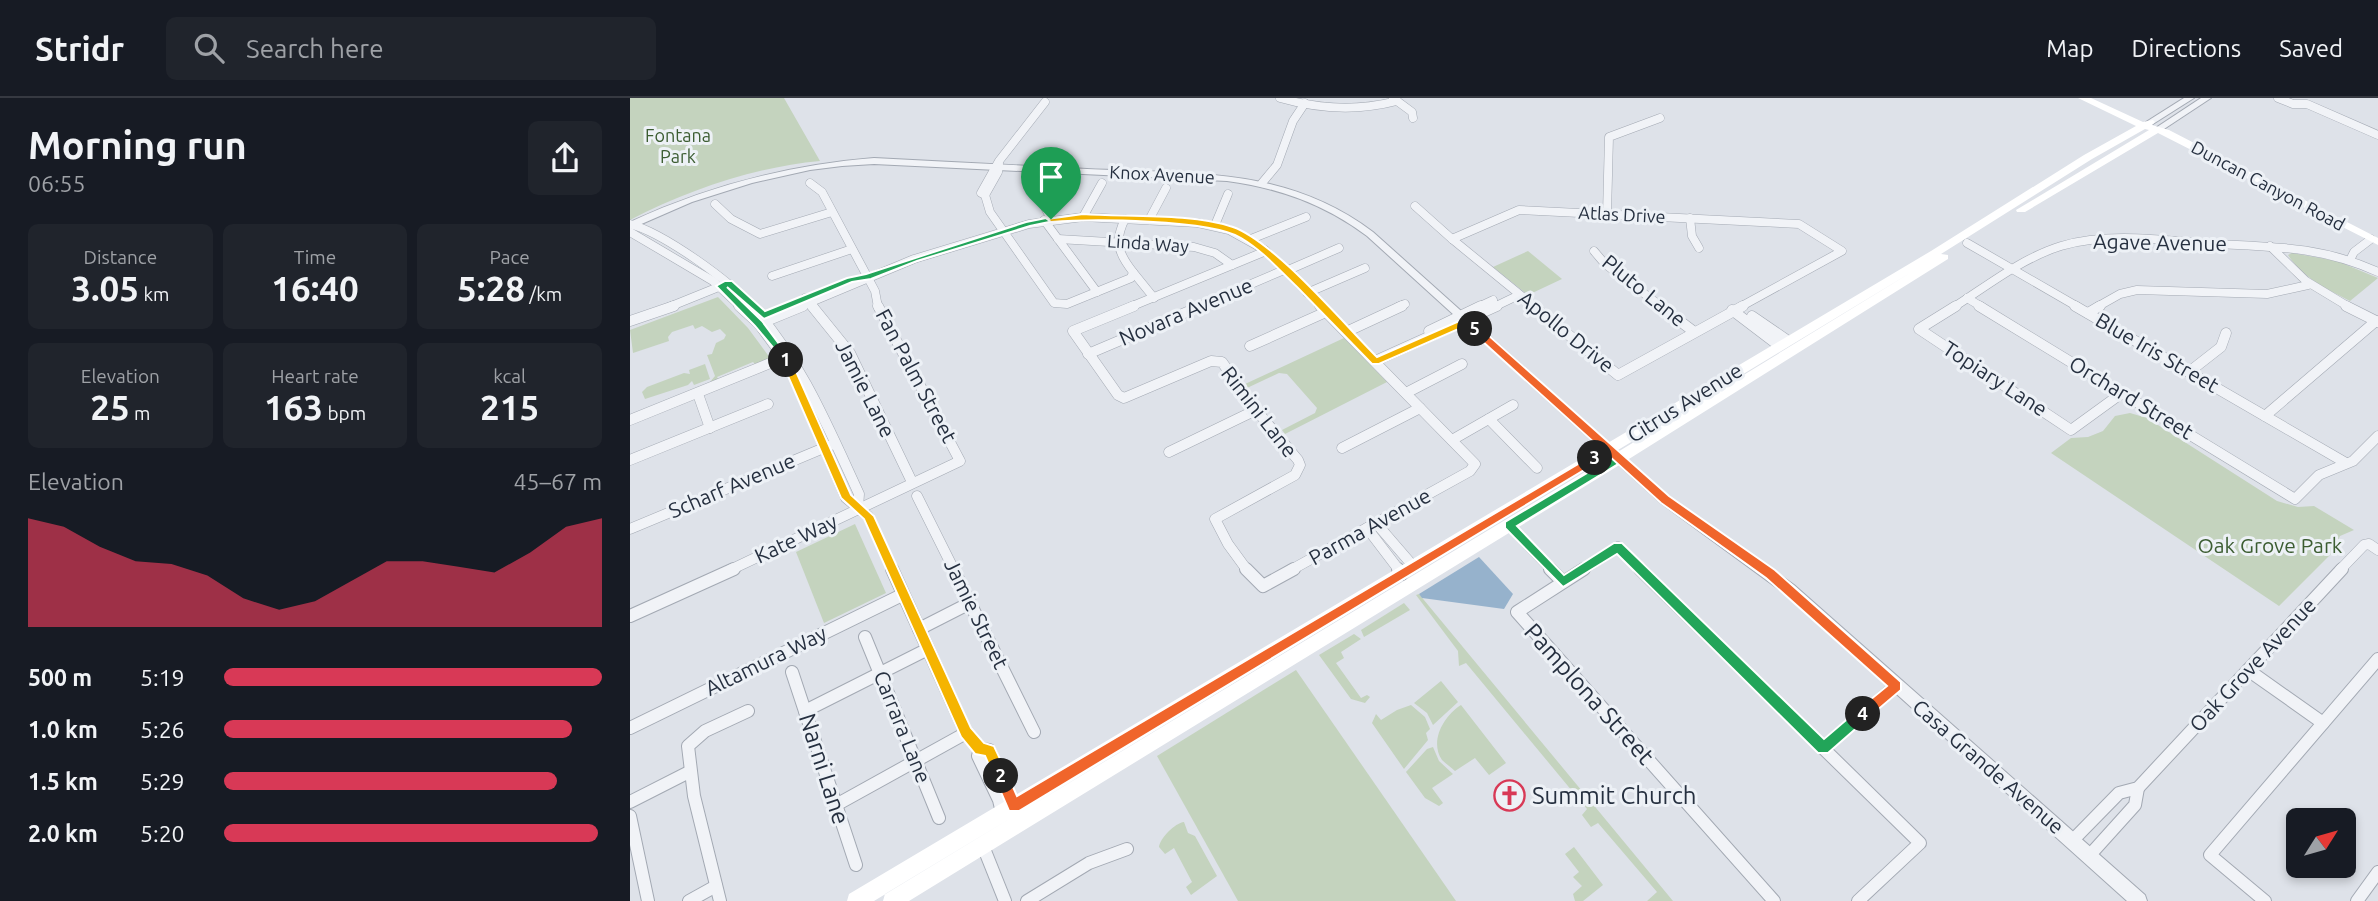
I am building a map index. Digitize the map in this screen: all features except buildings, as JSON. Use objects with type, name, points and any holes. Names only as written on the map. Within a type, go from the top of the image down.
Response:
[{"type":"main road","name":"Duncan Canyon Road","points":[[2083,98],[2152,125]]},
{"type":"main road","name":"Duncan Canyon Road","points":[[2103,98],[2374,241]]},
{"type":"main road","name":"Citrus Avenue","points":[[856,901],[1408,571],[1614,454],[1967,243],[2152,125]]},
{"type":"main road","name":"Citrus Avenue","points":[[892,901],[1509,525],[1783,343],[1935,253],[2088,157],[2152,125]]},
{"type":"street","name":"Citrus Avenue","points":[[2152,125],[2190,98]]},
{"type":"street","name":"Citrus Avenue","points":[[2152,125],[2207,98]]},
{"type":"street","points":[[2278,98],[2293,104],[2310,101],[2378,135]]},
{"type":"street","points":[[1047,99],[998,166],[985,195],[990,212],[1051,299],[1058,305],[1131,278],[1132,271]]},
{"type":"street","points":[[1281,99],[1371,107],[1395,100],[1412,112],[1413,118]]},
{"type":"street","points":[[1262,183],[1277,165],[1301,118],[1298,115],[1305,103]]},
{"type":"street","points":[[1608,214],[1609,136],[1660,118]]},
{"type":"street","name":"Knox Avenue","points":[[631,227],[719,189],[809,167],[874,161],[1227,178],[1262,183],[1306,195],[1347,216],[1614,454]]},
{"type":"street","points":[[1044,169],[1034,192],[1048,210],[1047,220],[1058,239],[1097,292]]},
{"type":"street","name":"Fan Palm Street","points":[[810,183],[822,192],[868,277],[875,291],[878,307],[960,461]]},
{"type":"street","points":[[1083,217],[1102,183]]},
{"type":"street","points":[[1149,220],[1166,188]]},
{"type":"street","points":[[1215,225],[1228,194]]},
{"type":"street","points":[[715,204],[731,219],[760,234],[832,212]]},
{"type":"street","name":"Apollo Drive","points":[[1415,206],[1618,375],[1693,331],[1763,297],[1842,251]]},
{"type":"street","name":"Atlas Drive","points":[[1452,239],[1519,210],[1799,224],[1842,251]]},
{"type":"street","points":[[761,320],[807,299],[868,277],[1047,220],[1083,217],[1215,225],[1251,239],[1266,251],[1452,440],[1513,405]]},
{"type":"street","points":[[1251,239],[1306,217]]},
{"type":"street","points":[[1690,218],[1692,236],[1699,248]]},
{"type":"street","points":[[1125,219],[1117,242],[1120,257],[1154,298]]},
{"type":"street","points":[[631,227],[725,285],[761,320],[789,356],[830,445],[846,498],[868,516],[966,733],[980,749],[978,756],[995,778],[1008,810]]},
{"type":"street","name":"Linda Way","points":[[1058,239],[1194,247],[1215,253],[1232,265]]},
{"type":"street","name":"Agave Avenue","points":[[1919,329],[2050,249],[2088,240],[2128,239],[2318,251],[2378,272]]},
{"type":"street","points":[[2350,260],[2357,249],[2374,241]]},
{"type":"street","name":"Blue Iris Street","points":[[1967,243],[2346,463]]},
{"type":"street","points":[[2265,416],[2377,321],[2308,285],[2282,263],[2270,246]]},
{"type":"street","points":[[772,276],[852,248]]},
{"type":"street","name":"Novara Avenue","points":[[1088,354],[1339,248]]},
{"type":"street","points":[[1088,354],[1073,331],[1266,251]]},
{"type":"street","name":"Pluto Lane","points":[[1594,251],[1605,264],[1693,331]]},
{"type":"street","points":[[1307,293],[1365,268]]},
{"type":"street","points":[[630,321],[725,285]]},
{"type":"street","points":[[2088,313],[2120,294],[2137,290],[2267,294],[2308,285]]},
{"type":"street","points":[[1375,361],[1416,341],[1424,340],[1516,292]]},
{"type":"street","name":"Orchard Street","points":[[1967,298],[2295,499],[2319,475],[2346,463]]},
{"type":"street","name":"Jamie Lane","points":[[807,299],[850,353],[912,482]]},
{"type":"street","points":[[1346,332],[1405,304]]},
{"type":"street","points":[[1736,308],[1783,343]]},
{"type":"street","points":[[1250,346],[1326,312]]},
{"type":"street","name":"Topiary Lane","points":[[1919,329],[2071,430],[2122,393]]},
{"type":"street","points":[[2189,372],[2221,347],[2226,333]]},
{"type":"street","name":"Rimini Lane","points":[[1088,354],[1118,395],[1124,398],[1217,360],[1222,362],[1300,465],[1294,475],[1215,519],[1221,531],[1263,586]]},
{"type":"street","points":[[630,420],[789,356]]},
{"type":"street","points":[[1406,393],[1462,364]]},
{"type":"street","points":[[698,394],[710,428]]},
{"type":"street","points":[[630,460],[768,404]]},
{"type":"street","points":[[1342,448],[1420,408]]},
{"type":"street","points":[[1169,452],[1256,410]]},
{"type":"street","points":[[1489,419],[1537,468]]},
{"type":"street","points":[[2346,463],[2353,461],[2378,436]]},
{"type":"street","name":"Parma Avenue","points":[[1263,586],[1470,471],[1475,464],[1452,440]]},
{"type":"street","name":"Scharf Avenue","points":[[630,529],[830,445]]},
{"type":"street","name":"Casa Grande Avenue","points":[[1614,454],[1681,513],[1770,574],[2139,901]]},
{"type":"street","name":"Kate Way","points":[[630,615],[834,523],[858,508],[960,461]]},
{"type":"street","name":"Jamie Street","points":[[917,496],[1034,732]]},
{"type":"street","points":[[1509,525],[1563,582],[1618,547],[1920,843],[1858,901]]},
{"type":"street","points":[[1371,526],[1408,571]]},
{"type":"street","name":"Oak Grove Avenue","points":[[2072,841],[2119,793],[2138,788],[2364,545],[2374,547]]},
{"type":"street","name":"Pamplona Street","points":[[1563,582],[1517,612],[1774,901]]},
{"type":"street","name":"Altamura Way","points":[[630,728],[902,594]]},
{"type":"street","points":[[919,629],[970,603]]},
{"type":"street","name":"Carrara Lane","points":[[865,637],[939,818]]},
{"type":"street","points":[[805,711],[928,649]]},
{"type":"street","points":[[2265,901],[2210,855],[2378,659]]},
{"type":"street","points":[[2248,670],[2323,723]]},
{"type":"street","name":"Narni Lane","points":[[792,672],[856,865]]},
{"type":"street","points":[[1823,748],[1896,686]]},
{"type":"street","points":[[720,901],[689,772],[687,747],[693,738],[748,711]]},
{"type":"street","points":[[836,805],[966,733]]},
{"type":"street","points":[[630,802],[689,772]]},
{"type":"street","name":"Oak Grove Avenue","points":[[2089,856],[2135,805],[2138,788]]},
{"type":"street","points":[[630,816],[648,901]]},
{"type":"street","points":[[983,846],[1005,901]]},
{"type":"street","points":[[1027,901],[1089,863],[1126,849]]},
{"type":"street","points":[[2357,901],[2378,873]]},
{"type":"street","points":[[689,901],[716,886]]},
{"type":"green space","name":"Fontana Park","points":[[630,98],[784,98],[820,161],[747,174],[675,199],[630,220]]},
{"type":"green space","points":[[1528,251],[1562,279],[1528,295],[1493,267]]},
{"type":"green space","points":[[2292,253],[2337,261],[2378,278],[2350,301],[2308,276],[2288,255]]},
{"type":"green space","points":[[718,297],[748,328],[770,358],[756,365],[753,362],[717,377],[719,381],[710,382],[715,376],[707,355],[712,354],[716,343],[726,335],[720,329],[712,332],[702,326],[695,329],[693,325],[672,332],[668,337],[669,341],[633,353],[630,330]]},
{"type":"green space","points":[[1344,338],[1387,382],[1285,434],[1282,430],[1315,413],[1317,408],[1287,374],[1279,373],[1247,388],[1245,384]]},
{"type":"green space","points":[[705,364],[710,379],[694,385],[692,381],[688,385],[645,399],[642,392],[647,387],[684,373],[690,374],[689,370]]},
{"type":"green space","name":"Oak Grove Park","points":[[2130,413],[2147,418],[2277,501],[2298,507],[2314,506],[2354,530],[2340,536],[2332,553],[2279,606],[2051,453],[2071,438],[2088,437],[2103,431],[2115,416]]},
{"type":"green space","points":[[855,524],[886,593],[824,623],[796,552]]},
{"type":"green space","points":[[1419,594],[1673,901],[1647,901],[1657,892],[1598,823],[1591,827],[1582,815],[1587,809],[1466,663],[1459,666],[1458,651],[1416,595]]},
{"type":"green space","points":[[1404,603],[1410,610],[1364,637],[1361,630]]},
{"type":"green space","points":[[1354,634],[1361,639],[1341,652],[1344,658],[1336,663],[1361,698],[1367,695],[1370,697],[1365,703],[1351,699],[1319,655]]},
{"type":"green space","points":[[1296,670],[1456,901],[1238,901],[1157,756]]},
{"type":"green space","points":[[1441,681],[1458,702],[1433,725],[1427,713],[1414,703]]},
{"type":"green space","points":[[1411,705],[1425,717],[1430,729],[1426,733],[1428,740],[1404,769],[1372,723],[1376,714],[1381,720]]},
{"type":"green space","points":[[1461,705],[1506,763],[1489,775],[1475,758],[1455,771],[1438,753],[1440,730],[1449,716]]},
{"type":"green space","points":[[1433,747],[1439,761],[1453,774],[1432,788],[1443,803],[1439,806],[1425,798],[1406,772],[1427,749]]},
{"type":"green space","points":[[1184,822],[1188,833],[1195,836],[1217,876],[1191,895],[1186,887],[1192,882],[1174,848],[1165,854],[1159,847],[1168,832]]},
{"type":"green space","points":[[1574,847],[1603,885],[1583,901],[1575,901],[1573,894],[1582,886],[1573,877],[1579,872],[1565,854]]},
{"type":"water","points":[[1479,557],[1513,594],[1504,609],[1422,598],[1419,594]]},
{"type":"place","name":"Summit Church","points":[[1509,796]]},
{"type":"route","points":[[1051,219],[914,259],[868,277],[850,280],[764,316],[729,283],[721,286],[759,324],[785,357],[846,498],[868,516],[966,733],[980,749],[989,750],[1014,806],[1609,449],[1619,458],[1509,525],[1563,582],[1618,547],[1823,748],[1896,686],[1789,589],[1665,500],[1609,449],[1466,321],[1375,361],[1266,251],[1254,240],[1243,235],[1215,225],[1198,223],[1083,217],[1051,219]]}]
